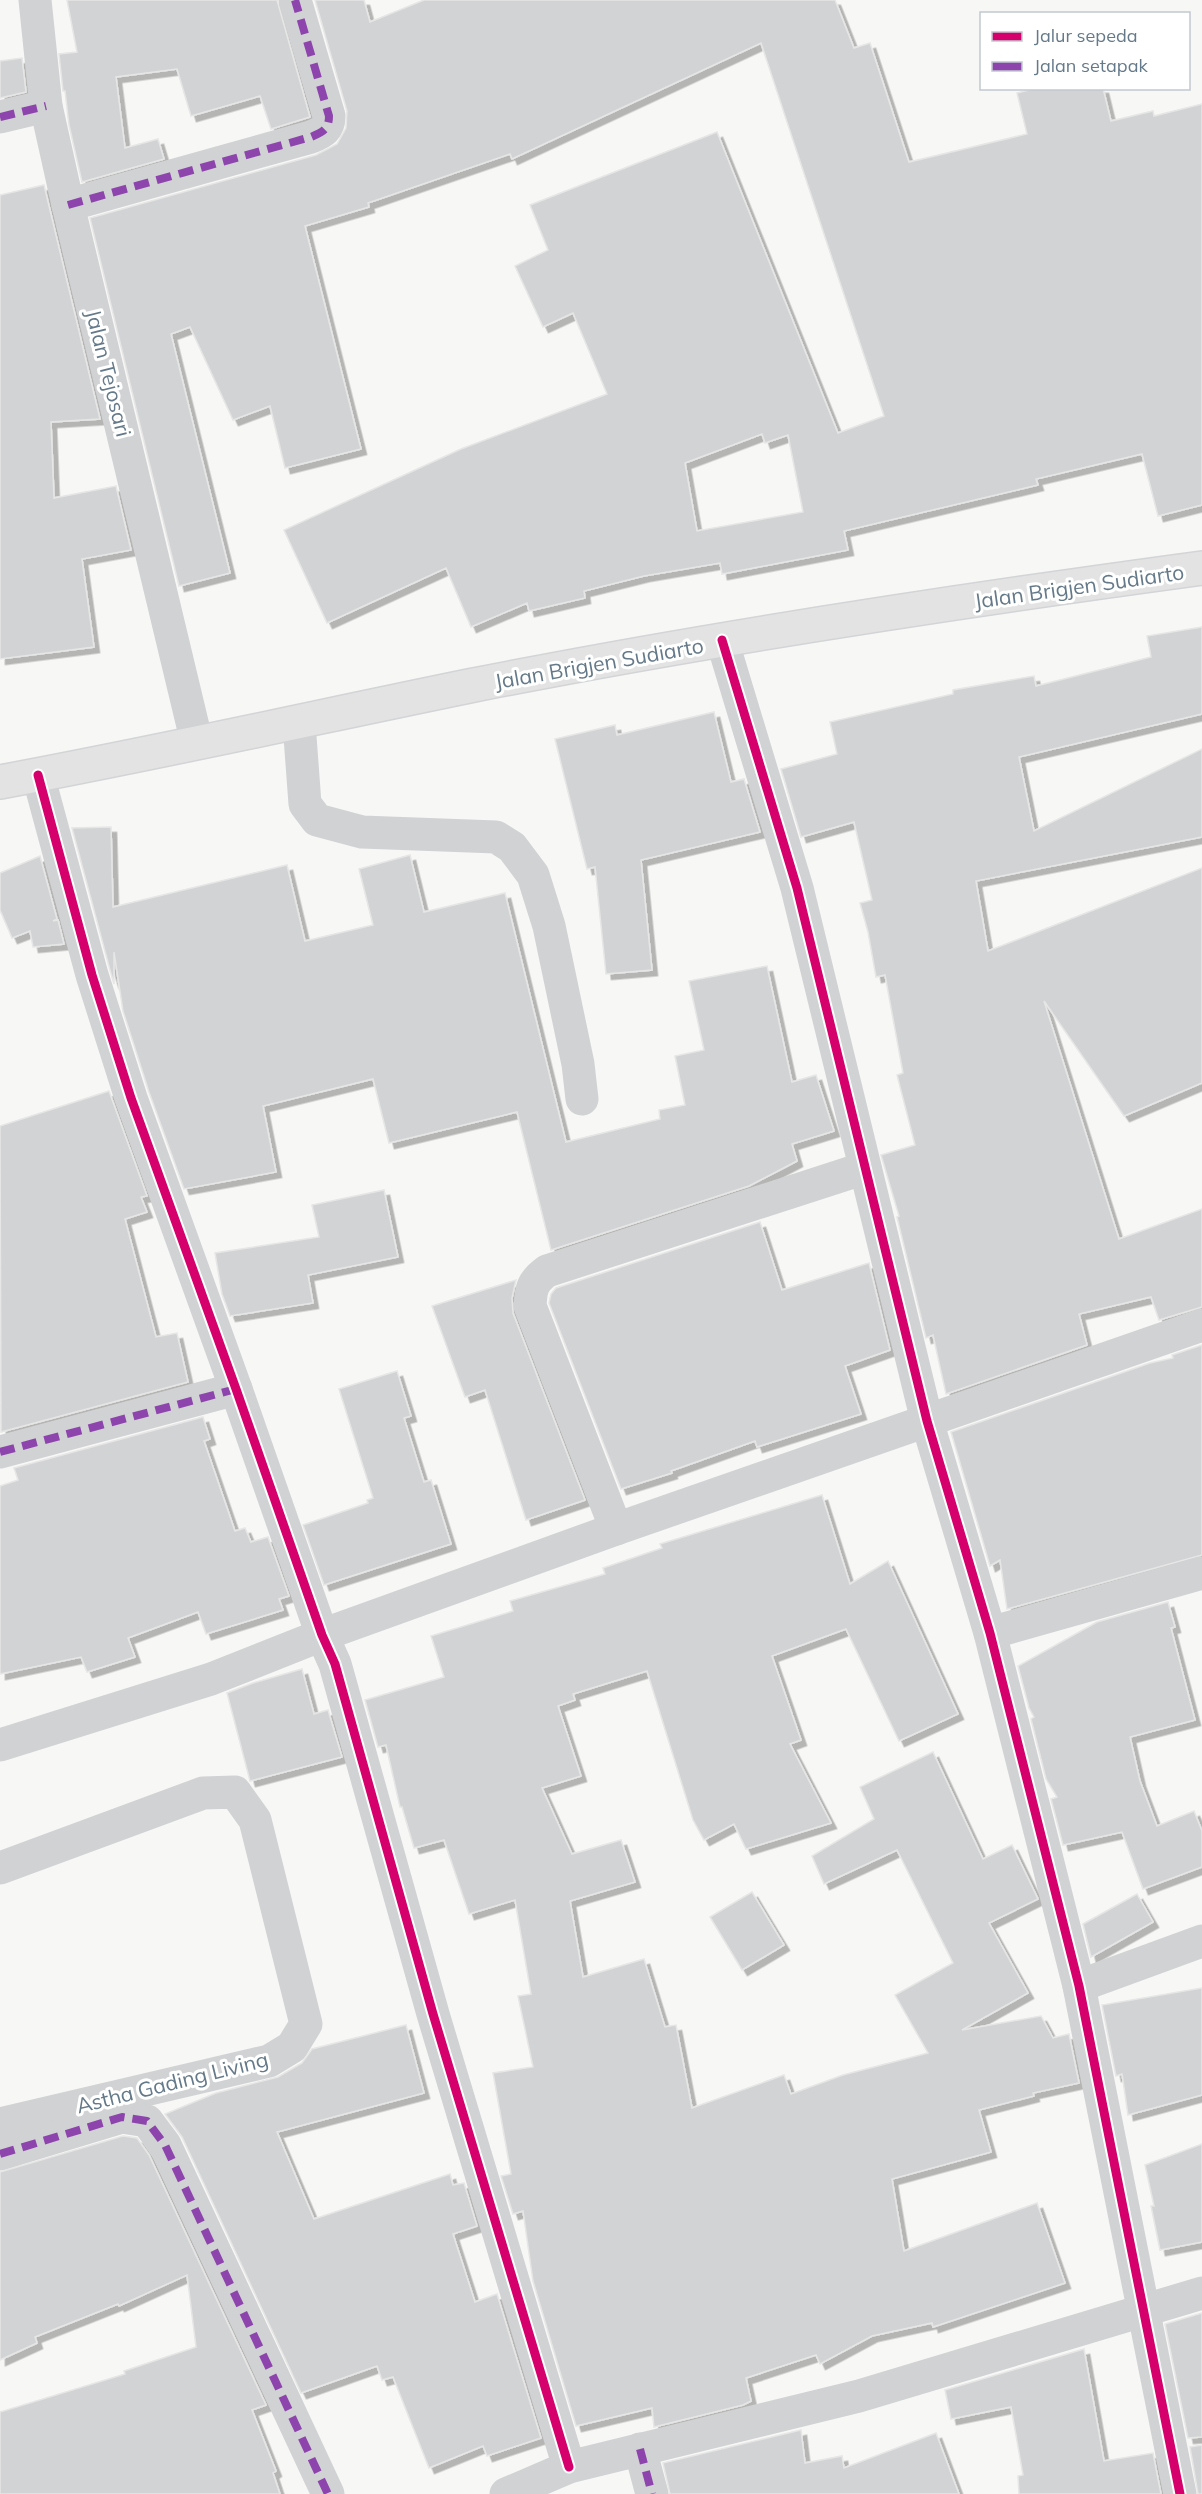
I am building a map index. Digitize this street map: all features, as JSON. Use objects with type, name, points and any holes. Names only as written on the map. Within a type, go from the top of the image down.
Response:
[{"type":"main road","name":"Jalan Brigjen Sudiarto","points":[[0,782],[299,723],[470,686],[722,640],[1202,568]]},
{"type":"street","name":"Jalan Tejosari","points":[[35,0],[46,106],[197,743]]},
{"type":"street","points":[[68,205],[311,137],[323,131],[329,125],[329,116],[295,0]]},
{"type":"street","points":[[0,117],[46,106]]},
{"type":"street","points":[[722,640],[797,888],[927,1421],[990,1632],[1079,1986],[1180,2494]]},
{"type":"street","points":[[299,723],[304,804],[317,820],[362,832],[496,837],[512,847],[533,875],[549,926],[578,1064],[582,1099]]},
{"type":"street","points":[[38,775],[92,975],[131,1098],[322,1635],[336,1664],[433,2014],[569,2467]]},
{"type":"street","points":[[616,1529],[530,1306],[531,1289],[536,1279],[547,1271],[865,1168]]},
{"type":"street","points":[[0,1745],[211,1679],[322,1635],[616,1529],[1202,1325]]},
{"type":"street","points":[[0,1452],[236,1389]]},
{"type":"street","points":[[990,1632],[1202,1573]]},
{"type":"street","name":"Astha Gading Living","points":[[0,1868],[203,1792],[235,1792],[255,1820],[306,2025],[292,2047],[269,2061],[0,2124]]},
{"type":"street","points":[[1079,1986],[1202,1941]]},
{"type":"street","points":[[0,2154],[122,2116],[147,2121],[165,2145],[327,2494]]},
{"type":"street","points":[[507,2494],[569,2467],[859,2396],[1202,2293]]},
{"type":"street","points":[[640,2449],[652,2494]]},
{"type":"building","points":[[67,0],[277,0],[310,117],[271,129],[260,96],[191,116],[177,69],[116,77],[125,148],[158,139],[164,159],[82,182],[69,125],[59,54],[77,52]]},
{"type":"building","points":[[315,0],[364,0],[370,22],[424,0],[835,0],[854,48],[870,43],[909,162],[1027,134],[1017,93],[1029,90],[1103,90],[1111,121],[1153,111],[1154,116],[1202,104],[1202,505],[1158,516],[1142,454],[1036,479],[1038,485],[844,531],[848,550],[722,574],[720,563],[644,576],[584,591],[585,598],[529,611],[527,603],[471,627],[446,568],[327,623],[284,530],[461,449],[607,394],[573,313],[543,327],[515,266],[548,250],[530,205],[717,132],[838,433],[884,416],[761,43],[512,159],[510,154],[368,203],[369,207],[305,226],[361,449],[285,468],[270,406],[233,420],[190,327],[171,334],[230,573],[179,586],[90,218],[316,155],[337,144],[346,128],[347,111]],"holes":[[[762,434],[765,443],[788,435],[803,512],[697,531],[685,463]]]},
{"type":"building","points":[[22,58],[26,92],[0,98],[0,61]]},
{"type":"building","points":[[44,185],[100,419],[51,422],[54,498],[116,486],[131,550],[82,559],[94,647],[0,659],[0,195]]},
{"type":"building","points":[[1202,627],[1202,714],[1019,757],[1034,831],[1202,749],[1202,837],[976,881],[988,951],[1202,868],[1202,1083],[1124,1116],[1044,1001],[1119,1239],[1202,1209],[1202,1307],[1159,1320],[1151,1297],[1079,1314],[1087,1345],[946,1394],[933,1335],[926,1338],[897,1217],[899,1216],[881,1155],[915,1145],[897,1075],[903,1073],[885,975],[876,977],[860,903],[872,900],[854,822],[801,837],[781,769],[837,754],[830,722],[953,694],[953,690],[1034,676],[1036,686],[1151,657],[1147,636]]},
{"type":"building","points":[[714,712],[731,782],[744,779],[760,832],[641,860],[652,970],[606,974],[595,867],[587,869],[555,739],[615,725],[617,735]]},
{"type":"building","points":[[111,827],[113,907],[287,865],[305,941],[373,925],[359,869],[410,855],[424,912],[505,893],[566,1142],[660,1119],[659,1110],[685,1105],[675,1056],[704,1050],[689,981],[767,966],[792,1082],[816,1075],[834,1131],[792,1144],[797,1161],[749,1186],[551,1250],[517,1112],[389,1143],[373,1079],[263,1106],[276,1172],[184,1189],[123,1011],[114,952],[114,984],[72,828]]},
{"type":"building","points":[[40,856],[57,919],[53,921],[58,920],[64,944],[33,947],[30,931],[12,938],[0,910],[0,873]]},
{"type":"building","points":[[109,1091],[147,1196],[141,1197],[147,1212],[125,1219],[156,1337],[177,1333],[188,1382],[1,1432],[0,1126]]},
{"type":"building","points":[[384,1190],[398,1257],[308,1275],[313,1303],[230,1316],[222,1294],[215,1253],[319,1237],[312,1205]]},
{"type":"building","points":[[760,1222],[782,1290],[869,1263],[890,1350],[845,1366],[861,1414],[757,1447],[755,1441],[671,1471],[672,1473],[621,1489],[549,1303],[551,1294],[556,1288]]},
{"type":"building","points":[[516,1280],[512,1298],[513,1313],[585,1500],[526,1520],[485,1390],[465,1397],[432,1306]]},
{"type":"building","points":[[1202,1345],[1202,1555],[1007,1609],[1000,1560],[990,1566],[951,1432],[1150,1363],[1173,1358],[1172,1355]]},
{"type":"building","points":[[397,1371],[411,1416],[404,1418],[424,1482],[431,1480],[451,1544],[324,1585],[303,1525],[368,1503],[367,1500],[373,1498],[339,1389]]},
{"type":"building","points":[[203,1417],[210,1439],[204,1441],[235,1531],[245,1528],[251,1542],[268,1537],[289,1596],[279,1599],[283,1610],[206,1634],[198,1612],[128,1638],[135,1657],[87,1672],[81,1657],[0,1674],[0,1486],[18,1480],[14,1468]]},
{"type":"building","points":[[822,1495],[850,1584],[888,1561],[958,1714],[899,1741],[846,1629],[772,1656],[801,1740],[790,1744],[831,1823],[746,1849],[734,1824],[704,1840],[693,1820],[647,1671],[573,1694],[575,1700],[558,1706],[581,1776],[542,1788],[572,1854],[621,1840],[635,1882],[570,1901],[583,1977],[644,1959],[665,2027],[676,2025],[692,2108],[784,2075],[791,2094],[843,2075],[928,2053],[895,1995],[953,1963],[897,1850],[824,1884],[812,1856],[874,1819],[860,1787],[933,1752],[983,1859],[1012,1845],[1038,1899],[989,1923],[1028,1993],[962,2030],[1041,2016],[1053,2038],[1069,2034],[1079,2083],[1033,2093],[1034,2096],[979,2110],[991,2152],[892,2179],[904,2251],[1037,2203],[1065,2283],[933,2327],[932,2323],[872,2336],[820,2364],[816,2355],[746,2378],[751,2401],[743,2405],[654,2427],[652,2408],[576,2426],[533,2281],[523,2211],[513,2214],[501,2176],[511,2174],[493,2073],[533,2067],[518,1996],[531,1994],[515,1900],[469,1914],[444,1840],[414,1848],[402,1807],[400,1807],[386,1745],[378,1747],[365,1700],[444,1677],[431,1636],[513,1611],[510,1601],[605,1574],[603,1568],[662,1548],[660,1544]]},
{"type":"building","points":[[1168,1602],[1175,1627],[1171,1628],[1195,1720],[1130,1737],[1140,1781],[1157,1826],[1194,1811],[1202,1831],[1202,1867],[1143,1889],[1122,1832],[1063,1845],[1051,1799],[1057,1797],[1046,1779],[1031,1719],[1034,1717],[1029,1708],[1018,1666],[1097,1622]]},
{"type":"building","points":[[302,1669],[314,1714],[328,1710],[342,1757],[250,1781],[227,1693]]},
{"type":"building","points":[[752,1892],[784,1945],[742,1970],[710,1917]]},
{"type":"building","points":[[1137,1894],[1153,1922],[1091,1957],[1083,1924]]},
{"type":"building","points":[[1202,1988],[1202,2095],[1128,2115],[1122,2074],[1116,2076],[1102,2005]]},
{"type":"building","points":[[406,2025],[424,2093],[277,2132],[314,2219],[450,2174],[453,2185],[464,2183],[477,2226],[453,2234],[475,2302],[497,2294],[541,2438],[487,2456],[483,2446],[429,2468],[393,2377],[382,2380],[377,2366],[301,2393],[182,2137],[165,2114],[216,2093],[278,2077],[302,2063],[312,2049]]},
{"type":"building","points":[[123,2136],[137,2138],[149,2155],[266,2405],[252,2410],[276,2471],[273,2473],[280,2494],[0,2494],[0,2412],[125,2374],[124,2371],[196,2347],[187,2275],[119,2306],[118,2304],[35,2337],[37,2343],[0,2360],[0,2172]]},
{"type":"building","points":[[1202,2144],[1202,2242],[1160,2250],[1145,2165]]},
{"type":"building","points":[[1202,2313],[1202,2437],[1188,2438],[1165,2324]]},
{"type":"building","points":[[1084,2349],[1104,2461],[1153,2453],[1161,2494],[1019,2494],[1018,2476],[1023,2475],[1011,2407],[951,2419],[945,2390]]},
{"type":"building","points":[[801,2430],[805,2463],[842,2456],[844,2468],[936,2433],[959,2494],[670,2494],[663,2463]]},
{"type":"building","points":[[1202,2445],[1202,2494],[1198,2494],[1190,2447]]},
{"type":"marked path","points":[[68,205],[311,137],[324,130],[329,116],[295,0]]},
{"type":"marked path","points":[[0,117],[46,106]]},
{"type":"marked path","points":[[0,1452],[236,1389]]},
{"type":"marked path","points":[[0,2154],[122,2117],[147,2121],[165,2145],[328,2494]]},
{"type":"marked path","points":[[640,2449],[652,2494]]},
{"type":"cycle path","points":[[722,640],[797,888],[927,1421],[990,1633],[1079,1986],[1180,2494]]},
{"type":"cycle path","points":[[38,775],[92,975],[131,1098],[322,1635],[335,1664],[433,2014],[569,2467]]}]
